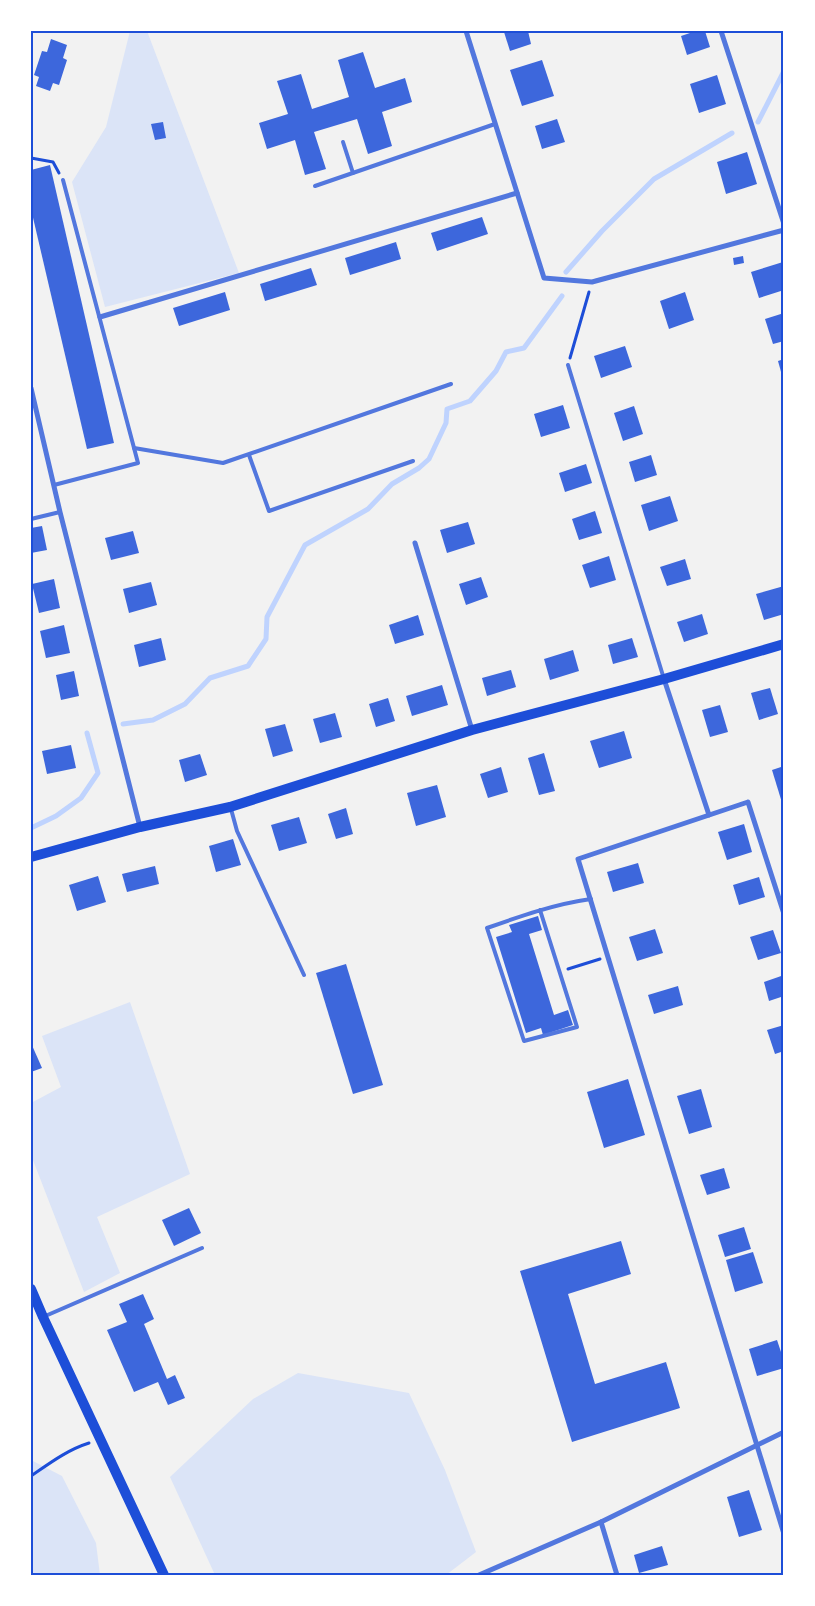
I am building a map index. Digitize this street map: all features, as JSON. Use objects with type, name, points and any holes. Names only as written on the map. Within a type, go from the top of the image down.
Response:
[{"type":"main road","points":[[31,857],[140,827],[230,807],[472,730],[664,679],[784,644]]},
{"type":"main road","points":[[31,1288],[164,1575]]},
{"type":"street","points":[[466,31],[544,278],[592,282],[784,230]]},
{"type":"street","points":[[721,31],[784,224]]},
{"type":"street","points":[[100,317],[517,193]]},
{"type":"street","points":[[31,388],[60,512],[140,827]]},
{"type":"street","points":[[414,543],[472,730]]},
{"type":"street","points":[[664,679],[709,815]]},
{"type":"street","points":[[784,914],[748,802],[578,858],[784,1534]]},
{"type":"street","points":[[479,1575],[601,1522],[784,1432]]},
{"type":"street","points":[[601,1522],[617,1575]]},
{"type":"lane","points":[[315,186],[495,124]]},
{"type":"lane","points":[[343,142],[353,173]]},
{"type":"lane","points":[[54,485],[138,463],[64,180]]},
{"type":"lane","points":[[568,365],[664,679]]},
{"type":"lane","points":[[134,448],[223,463],[451,384]]},
{"type":"lane","points":[[249,455],[270,511],[413,461]]},
{"type":"lane","points":[[31,519],[60,512]]},
{"type":"lane","points":[[230,807],[237,831],[304,975]]},
{"type":"lane","points":[[540,910],[576,1027],[524,1041],[487,928],[540,910],[571,901],[591,899]]},
{"type":"lane","points":[[43,1317],[202,1248]]},
{"type":"path","points":[[31,158],[53,162],[64,180]]},
{"type":"path","points":[[568,365],[592,282]]},
{"type":"path","points":[[560,971],[608,957]]},
{"type":"path","points":[[31,1476],[53,1460],[76,1448],[101,1439]]},
{"type":"shaded area","points":[[130,31],[147,31],[239,273],[105,307],[72,182],[106,127]]},
{"type":"shaded area","points":[[130,1002],[190,1174],[97,1217],[120,1273],[84,1292],[31,1155],[31,1103],[61,1087],[42,1036]]},
{"type":"shaded area","points":[[298,1373],[409,1393],[445,1470],[476,1552],[446,1575],[215,1575],[170,1477],[253,1399]]},
{"type":"shaded area","points":[[31,1460],[62,1476],[96,1543],[100,1575],[31,1575]]},
{"type":"building","points":[[528,31],[531,44],[510,51],[504,32]]},
{"type":"building","points":[[696,31],[705,31],[710,47],[687,55],[681,36]]},
{"type":"building","points":[[51,39],[67,45],[63,58],[67,60],[59,85],[53,83],[50,91],[36,86],[39,77],[34,75],[42,51],[47,52]]},
{"type":"building","points":[[363,52],[375,88],[405,78],[412,102],[382,112],[392,146],[368,154],[357,119],[314,132],[326,169],[305,175],[295,140],[267,149],[259,123],[288,114],[277,81],[301,74],[312,109],[349,97],[338,60]]},
{"type":"building","points":[[542,60],[554,96],[522,106],[510,70]]},
{"type":"building","points":[[717,75],[726,104],[699,113],[690,84]]},
{"type":"building","points":[[557,119],[565,142],[542,149],[535,126]]},
{"type":"building","points":[[163,122],[166,138],[155,140],[151,124]]},
{"type":"building","points":[[747,152],[757,184],[726,194],[717,162]]},
{"type":"building","points":[[50,165],[114,443],[87,449],[31,209],[31,170]]},
{"type":"building","points":[[482,217],[488,234],[437,251],[431,233]]},
{"type":"building","points":[[396,242],[401,259],[350,275],[345,258]]},
{"type":"building","points":[[743,256],[744,263],[734,265],[733,258]]},
{"type":"building","points":[[783,262],[784,290],[759,298],[751,272]]},
{"type":"building","points":[[311,268],[317,285],[265,301],[260,284]]},
{"type":"building","points":[[225,292],[230,310],[179,326],[173,308]]},
{"type":"building","points":[[685,292],[694,320],[669,329],[660,301]]},
{"type":"building","points":[[784,313],[784,341],[773,344],[765,319]]},
{"type":"building","points":[[625,346],[632,367],[601,378],[594,356]]},
{"type":"building","points":[[784,359],[784,379],[783,379],[778,361]]},
{"type":"building","points":[[563,405],[570,428],[541,437],[534,414]]},
{"type":"building","points":[[634,406],[643,434],[623,441],[614,413]]},
{"type":"building","points":[[651,455],[657,475],[635,482],[629,462]]},
{"type":"building","points":[[586,464],[592,483],[565,492],[559,473]]},
{"type":"building","points":[[670,496],[678,521],[649,531],[641,505]]},
{"type":"building","points":[[595,511],[602,533],[579,540],[572,519]]},
{"type":"building","points":[[468,522],[475,544],[447,553],[440,530]]},
{"type":"building","points":[[42,526],[47,550],[31,553],[31,528]]},
{"type":"building","points":[[133,531],[139,553],[111,560],[105,538]]},
{"type":"building","points":[[609,556],[616,580],[590,588],[582,565]]},
{"type":"building","points":[[685,559],[691,579],[667,586],[660,567]]},
{"type":"building","points":[[481,577],[488,597],[466,605],[459,584]]},
{"type":"building","points":[[54,579],[60,608],[39,613],[32,584]]},
{"type":"building","points":[[151,582],[157,605],[129,613],[123,589]]},
{"type":"building","points":[[784,586],[784,614],[764,620],[756,594]]},
{"type":"building","points":[[702,614],[708,634],[684,642],[677,622]]},
{"type":"building","points":[[418,615],[424,635],[395,644],[389,625]]},
{"type":"building","points":[[64,625],[70,653],[46,658],[40,631]]},
{"type":"building","points":[[161,638],[166,660],[139,667],[134,645]]},
{"type":"building","points":[[632,638],[638,657],[613,664],[608,645]]},
{"type":"building","points":[[573,650],[579,671],[550,680],[544,659]]},
{"type":"building","points":[[511,670],[516,687],[487,696],[482,678]]},
{"type":"building","points":[[74,671],[79,696],[61,700],[56,675]]},
{"type":"building","points":[[442,685],[448,705],[412,716],[406,696]]},
{"type":"building","points":[[770,688],[778,714],[759,720],[751,693]]},
{"type":"building","points":[[388,698],[395,721],[376,727],[369,704]]},
{"type":"building","points":[[720,705],[728,732],[710,737],[702,710]]},
{"type":"building","points":[[335,713],[342,737],[320,743],[313,719]]},
{"type":"building","points":[[285,724],[293,751],[273,757],[265,729]]},
{"type":"building","points":[[624,731],[632,758],[599,768],[590,741]]},
{"type":"building","points":[[71,745],[76,768],[47,774],[42,751]]},
{"type":"building","points":[[544,753],[555,791],[539,795],[528,758]]},
{"type":"building","points":[[200,754],[207,775],[185,782],[179,760]]},
{"type":"building","points":[[784,766],[784,806],[783,806],[772,770]]},
{"type":"building","points":[[501,767],[508,792],[488,798],[480,774]]},
{"type":"building","points":[[437,785],[446,817],[416,826],[407,793]]},
{"type":"building","points":[[346,808],[353,834],[336,839],[328,814]]},
{"type":"building","points":[[299,817],[307,843],[279,851],[271,825]]},
{"type":"building","points":[[744,824],[752,852],[727,860],[718,832]]},
{"type":"building","points":[[233,839],[241,865],[216,872],[209,846]]},
{"type":"building","points":[[638,863],[644,883],[613,892],[607,872]]},
{"type":"building","points":[[155,866],[159,884],[127,892],[122,874]]},
{"type":"building","points":[[98,876],[106,902],[77,911],[69,885]]},
{"type":"building","points":[[759,877],[765,897],[739,905],[733,885]]},
{"type":"building","points":[[538,916],[542,930],[529,934],[554,1015],[568,1010],[573,1025],[543,1035],[541,1028],[526,1033],[496,937],[512,932],[509,925]]},
{"type":"building","points":[[655,929],[663,953],[637,961],[629,937]]},
{"type":"building","points":[[773,930],[781,953],[758,960],[750,937]]},
{"type":"building","points":[[346,964],[383,1085],[353,1094],[316,973]]},
{"type":"building","points":[[784,975],[784,996],[769,1001],[764,982]]},
{"type":"building","points":[[678,986],[683,1005],[654,1014],[648,995]]},
{"type":"building","points":[[784,1025],[784,1051],[775,1054],[767,1030]]},
{"type":"building","points":[[31,1043],[42,1068],[31,1072]]},
{"type":"building","points":[[628,1079],[645,1135],[604,1148],[587,1092]]},
{"type":"building","points":[[701,1089],[712,1127],[689,1134],[677,1096]]},
{"type":"building","points":[[724,1168],[730,1188],[707,1195],[700,1175]]},
{"type":"building","points":[[189,1208],[201,1233],[174,1246],[162,1220]]},
{"type":"building","points":[[744,1227],[751,1249],[725,1257],[718,1235]]},
{"type":"building","points":[[621,1241],[631,1274],[568,1294],[595,1384],[666,1362],[680,1408],[572,1442],[520,1271]]},
{"type":"building","points":[[753,1252],[763,1283],[735,1292],[726,1260]]},
{"type":"building","points":[[143,1294],[154,1319],[144,1324],[167,1379],[175,1375],[185,1398],[168,1405],[158,1382],[134,1392],[107,1330],[127,1322],[119,1304]]},
{"type":"building","points":[[777,1340],[784,1361],[784,1368],[757,1376],[749,1349]]},
{"type":"building","points":[[749,1490],[762,1530],[739,1537],[727,1497]]},
{"type":"building","points":[[662,1546],[668,1565],[639,1573],[634,1555]]},
{"type":"waterway","points":[[758,122],[784,71]]},
{"type":"waterway","points":[[566,272],[602,231],[654,179],[732,133]]},
{"type":"waterway","points":[[123,724],[153,720],[185,704],[210,678],[248,666],[266,639],[267,617],[305,545],[368,509],[392,484],[419,468],[429,459],[446,423],[447,409],[470,401],[496,371],[506,352],[524,348],[562,296]]},
{"type":"waterway","points":[[31,828],[56,816],[81,798],[98,773],[87,733]]}]
